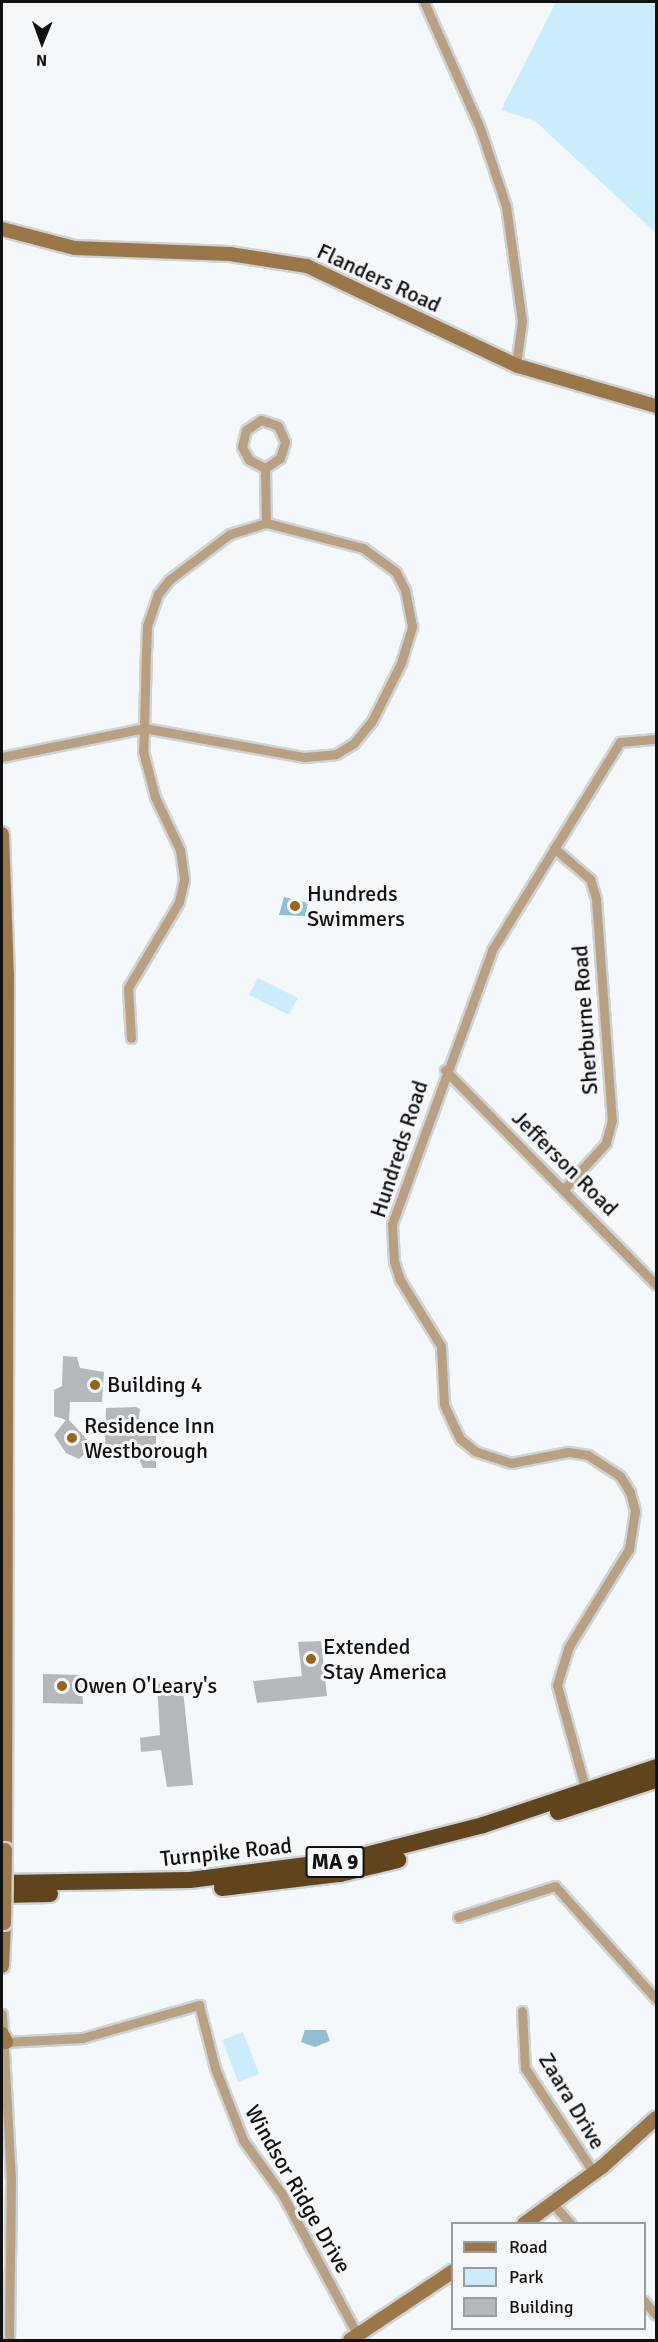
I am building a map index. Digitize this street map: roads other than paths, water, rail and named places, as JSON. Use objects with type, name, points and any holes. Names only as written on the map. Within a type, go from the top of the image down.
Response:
[{"type":"highway","name":"Turnpike Road","points":[[2,1883],[190,1880],[303,1867],[437,1839],[657,1767]]},
{"type":"highway","name":"Turnpike Road","points":[[2,1895],[240,1887],[340,1874],[424,1854],[657,1780]]},
{"type":"street","points":[[424,2],[480,128],[506,206],[522,321],[516,365]]},
{"type":"street","name":"Flanders Road","points":[[2,229],[75,248],[230,254],[307,266],[516,365],[657,406]]},
{"type":"street","points":[[261,420],[278,426],[285,442],[280,458],[265,468],[249,460],[242,447],[246,430],[261,420]]},
{"type":"street","points":[[265,468],[266,523]]},
{"type":"street","points":[[2,758],[144,728],[320,757],[354,743],[372,721],[409,642],[410,609],[401,581],[381,558],[363,548],[266,523],[230,534],[169,580],[158,594],[147,627],[144,728],[146,773],[180,850],[184,880],[179,902],[128,988],[131,1038]]},
{"type":"street","name":"Hundreds Road","points":[[586,1791],[559,1704],[560,1665],[629,1549],[635,1511],[620,1476],[588,1455],[568,1452],[512,1463],[492,1459],[460,1439],[449,1423],[444,1404],[441,1346],[400,1280],[391,1243],[396,1205],[492,950],[620,742],[657,739]]},
{"type":"street","points":[[2,834],[7,974],[3,1746],[5,1850],[2,1966]]},
{"type":"street","name":"Sherburne Road","points":[[554,848],[590,879],[596,898],[612,1120],[606,1143],[564,1189]]},
{"type":"street","name":"Jefferson Road","points":[[445,1070],[657,1285]]},
{"type":"street","points":[[458,1917],[555,1886],[657,1999]]},
{"type":"street","name":"Windsor Ridge Drive","points":[[4,2038],[82,2038],[199,2005],[215,2068],[243,2140],[282,2194],[354,2338]]},
{"type":"street","name":"Zaara Drive","points":[[522,2011],[525,2068],[594,2173]]},
{"type":"street","points":[[2,2014],[9,2340]]},
{"type":"street","points":[[525,2222],[594,2173],[657,2118]]},
{"type":"street","points":[[552,2203],[570,2222]]},
{"type":"street","points":[[354,2338],[451,2273]]},
{"type":"street","points":[[646,2302],[657,2315]]},
{"type":"place","name":"Hundreds Swimmers","points":[[295,906]]},
{"type":"place","name":"Building 4","points":[[95,1385]]},
{"type":"place","name":"Residence Inn Westborough","points":[[72,1438]]},
{"type":"place","name":"Extended Stay America","points":[[311,1659]]},
{"type":"place","name":"Owen O'Leary's","points":[[62,1686]]}]
